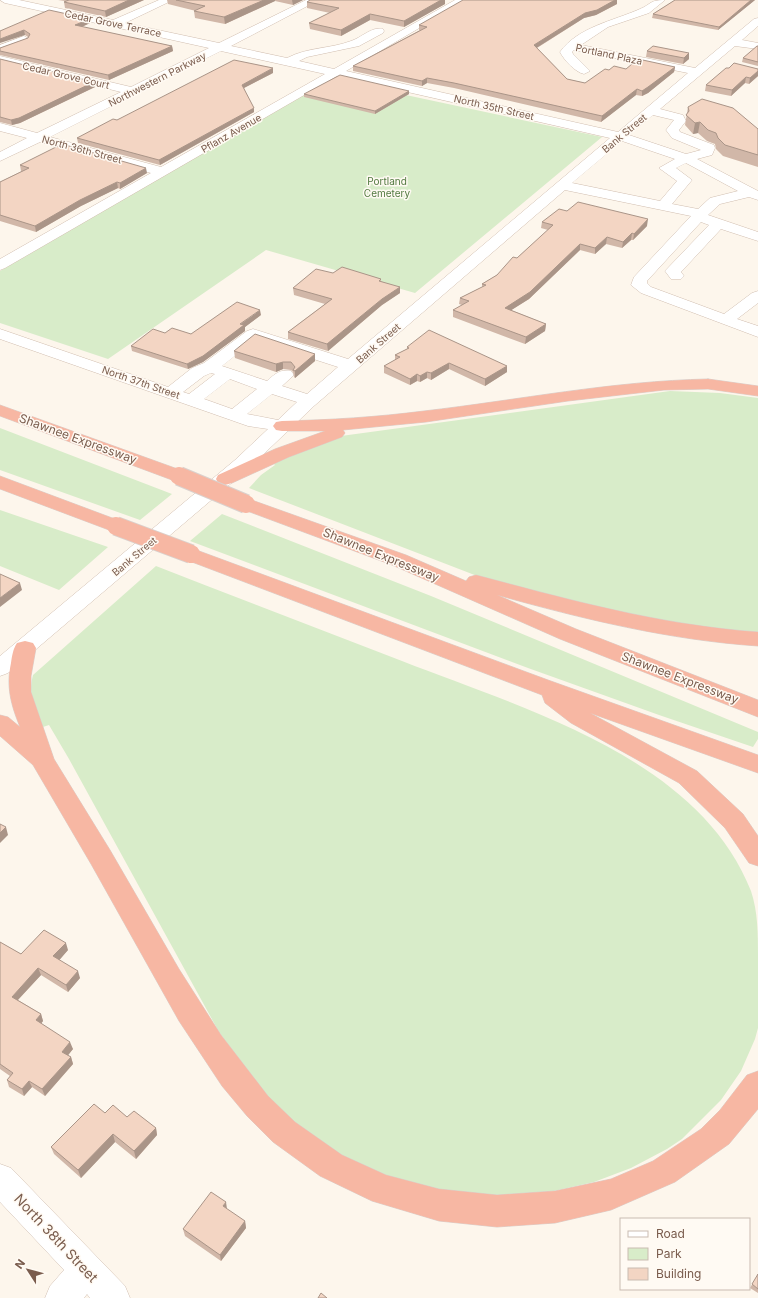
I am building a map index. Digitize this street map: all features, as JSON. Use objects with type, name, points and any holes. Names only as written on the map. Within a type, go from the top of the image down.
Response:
[{"type":"highway","points":[[282,426],[327,427],[368,424],[656,385],[708,384],[758,391]]},
{"type":"highway","name":"Shawnee Expressway","points":[[0,410],[179,476],[246,504],[399,560],[568,634],[758,709]]},
{"type":"highway","points":[[224,479],[309,442],[368,424]]},
{"type":"highway","points":[[0,482],[540,686],[758,764]]},
{"type":"highway","points":[[399,560],[600,616],[669,631],[758,640]]},
{"type":"highway","points":[[25,648],[19,684],[22,703],[43,760],[202,1033],[249,1096],[284,1132],[315,1155],[350,1175],[389,1192],[429,1203],[469,1209],[510,1211],[551,1208],[597,1199],[642,1183],[682,1161],[713,1138],[738,1112],[758,1085]]},
{"type":"highway","points":[[540,686],[579,717],[688,777],[734,821],[758,856]]},
{"type":"highway","points":[[0,722],[43,760]]},
{"type":"street","points":[[114,24],[168,0]]},
{"type":"street","name":"Northwestern Parkway","points":[[0,157],[314,0]]},
{"type":"street","name":"Pflanz Avenue","points":[[0,265],[336,72],[408,26],[462,0]]},
{"type":"street","name":"Portland Plaza","points":[[571,46],[604,25],[645,11],[660,0]]},
{"type":"street","points":[[0,8],[13,1]]},
{"type":"street","name":"Cedar Grove Terrace","points":[[13,1],[220,47]]},
{"type":"street","name":"Bank Street","points":[[0,668],[224,479],[310,401],[562,185],[758,21]]},
{"type":"street","points":[[289,62],[304,54],[355,44],[380,31],[408,26]]},
{"type":"street","points":[[0,49],[24,39]]},
{"type":"street","points":[[733,42],[758,46]]},
{"type":"street","points":[[571,46],[566,52],[568,56],[584,71]]},
{"type":"street","name":"Portland Plaza","points":[[571,46],[698,72]]},
{"type":"street","name":"North 35th Street","points":[[220,47],[620,136],[686,158],[755,194]]},
{"type":"street","name":"Cedar Grove Court","points":[[0,59],[133,91]]},
{"type":"street","points":[[713,59],[727,62]]},
{"type":"street","points":[[651,110],[678,118],[680,120],[672,130],[676,135],[708,148],[707,152],[686,158],[666,168],[685,180],[663,206]]},
{"type":"street","name":"North 36th Street","points":[[0,127],[164,172]]},
{"type":"street","points":[[562,185],[612,197],[663,206],[700,216],[718,224],[758,237]]},
{"type":"street","points":[[755,194],[715,201],[639,280],[639,285],[646,290],[758,332]]},
{"type":"street","points":[[676,276],[673,271],[718,224]]},
{"type":"street","points":[[725,320],[758,296]]},
{"type":"street","name":"North 37th Street","points":[[0,334],[254,422],[282,426]]},
{"type":"street","points":[[171,393],[198,372],[210,367],[253,334],[351,366]]},
{"type":"street","points":[[235,415],[312,353]]},
{"type":"street","points":[[210,367],[310,401]]},
{"type":"street","points":[[192,400],[227,373]]},
{"type":"street","name":"North 38th Street","points":[[0,1179],[113,1298]]},
{"type":"street","points":[[62,1298],[86,1269]]},
{"type":"green space","name":"Portland Cemetery","points":[[331,79],[602,137],[415,293],[266,250],[108,359],[0,323],[0,271]]},
{"type":"green space","points":[[670,391],[720,393],[758,398],[758,634],[661,625],[485,579],[249,488],[261,475],[275,465],[273,463],[341,436]]},
{"type":"green space","points":[[0,428],[172,494],[140,520],[0,470]]},
{"type":"green space","points":[[0,510],[108,547],[59,590],[0,566]]},
{"type":"green space","points":[[222,514],[431,596],[758,732],[758,739],[753,747],[659,715],[528,668],[190,541]]},
{"type":"green space","points":[[156,566],[501,698],[552,720],[602,744],[649,772],[691,805],[726,845],[751,891],[755,907],[758,932],[758,1028],[755,1039],[741,1071],[721,1100],[682,1139],[667,1149],[631,1168],[594,1182],[554,1191],[494,1196],[435,1190],[394,1179],[335,1153],[272,1105],[219,1032],[69,759],[49,725],[43,727],[32,701],[31,689],[33,675]]},
{"type":"building","points":[[69,0],[129,0],[105,11],[64,2]]},
{"type":"building","points":[[176,0],[264,0],[224,17],[194,11],[205,6]]},
{"type":"building","points":[[310,0],[441,0],[404,21],[370,14],[341,30],[309,23],[339,8],[307,2]]},
{"type":"building","points":[[463,0],[615,0],[597,10],[585,13],[534,45],[567,79],[585,83],[605,69],[609,70],[614,66],[626,69],[638,59],[675,67],[642,91],[637,89],[602,116],[454,83],[427,78],[422,81],[353,66],[427,27],[419,25]]},
{"type":"building","points":[[675,0],[751,0],[719,27],[653,14]]},
{"type":"building","points":[[49,10],[90,19],[75,25],[172,46],[108,75],[0,51],[0,48],[28,38],[30,34],[24,30],[0,39],[0,31]]},
{"type":"building","points":[[653,46],[689,53],[684,58],[647,51]]},
{"type":"building","points":[[757,46],[758,62],[743,58]]},
{"type":"building","points":[[0,59],[94,82],[19,118],[11,120],[0,117]]},
{"type":"building","points":[[234,60],[273,68],[242,85],[254,108],[159,160],[77,138],[113,119],[117,120]]},
{"type":"building","points":[[734,63],[758,69],[758,71],[750,78],[746,77],[732,90],[706,85],[726,68],[729,68]]},
{"type":"building","points":[[340,75],[409,91],[375,111],[304,94]]},
{"type":"building","points":[[702,99],[733,108],[758,129],[758,155],[725,145],[718,138],[716,133],[708,130],[700,122],[695,123],[686,115],[689,111],[688,107]]},
{"type":"building","points":[[62,144],[146,168],[120,183],[117,182],[80,200],[35,226],[0,215],[0,182],[29,168],[20,165]]},
{"type":"building","points":[[578,202],[648,219],[634,234],[632,233],[623,242],[607,237],[595,248],[580,244],[530,292],[505,308],[546,324],[526,337],[453,310],[469,301],[460,298],[486,285],[482,284],[497,275],[513,257],[517,258],[553,225],[542,222],[559,209],[567,211]]},
{"type":"building","points":[[342,267],[381,279],[379,281],[400,287],[382,299],[327,344],[288,332],[332,299],[293,288],[316,269],[333,273]]},
{"type":"building","points":[[237,302],[260,310],[240,324],[244,325],[203,356],[187,364],[131,346],[153,329],[165,333],[172,328],[191,334]]},
{"type":"building","points":[[429,330],[507,366],[485,379],[449,363],[431,373],[427,372],[420,376],[417,374],[410,379],[384,366],[400,357],[395,355],[409,348],[407,347]]},
{"type":"building","points":[[255,334],[315,354],[295,371],[293,370],[295,367],[291,362],[276,364],[234,351]]},
{"type":"building","points":[[0,574],[20,583],[0,598]]},
{"type":"building","points":[[0,824],[6,827],[0,833]]},
{"type":"building","points":[[44,930],[66,943],[53,956],[78,971],[66,985],[38,968],[12,997],[41,1014],[36,1020],[70,1042],[62,1052],[71,1057],[42,1089],[29,1081],[22,1089],[7,1080],[13,1073],[0,1064],[0,942],[21,954]]},
{"type":"building","points":[[94,1104],[105,1113],[113,1105],[127,1117],[134,1111],[156,1128],[134,1151],[113,1134],[78,1170],[51,1147]]},
{"type":"building","points":[[211,1192],[226,1202],[223,1206],[245,1221],[220,1255],[183,1229]]},
{"type":"building","points":[[758,1274],[758,1289],[752,1284]]},
{"type":"building","points":[[321,1293],[327,1298],[318,1298]]}]
